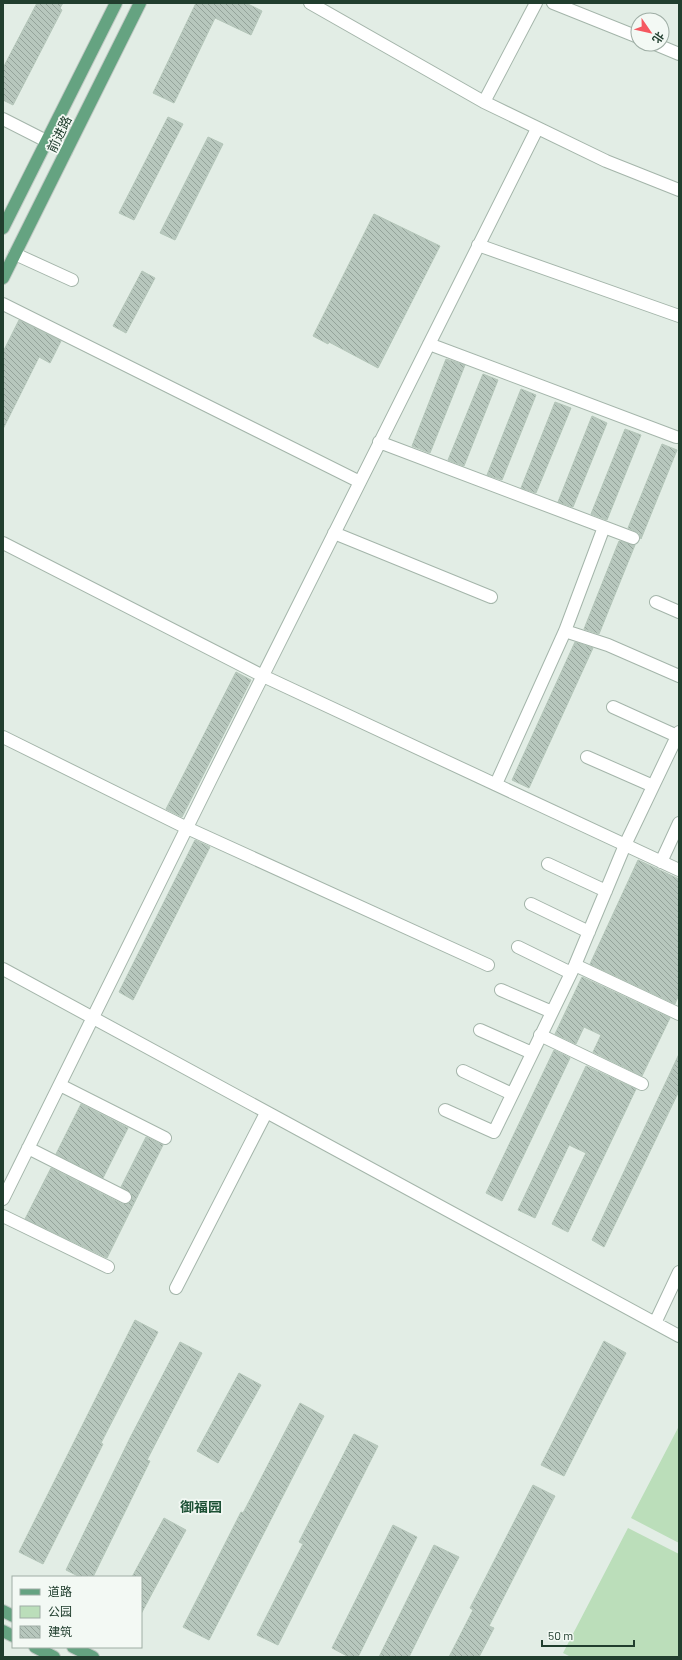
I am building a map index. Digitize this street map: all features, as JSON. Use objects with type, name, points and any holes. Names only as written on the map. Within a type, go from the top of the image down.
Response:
[{"type":"main road","name":"前进路","points":[[3,228],[116,3]]},
{"type":"main road","name":"前进路","points":[[3,278],[140,3]]},
{"type":"main road","points":[[3,1611],[12,1616]]},
{"type":"main road","points":[[3,1631],[12,1636]]},
{"type":"main road","points":[[37,1648],[54,1657]]},
{"type":"main road","points":[[75,1648],[92,1657]]},
{"type":"street","points":[[310,3],[484,102],[536,129],[606,161],[679,190]]},
{"type":"street","points":[[484,102],[536,3]]},
{"type":"street","points":[[554,3],[630,34]]},
{"type":"street","points":[[3,119],[66,151]]},
{"type":"street","points":[[3,1199],[536,129]]},
{"type":"street","points":[[478,245],[679,316]]},
{"type":"street","points":[[15,254],[72,280]]},
{"type":"street","points":[[3,304],[360,482]]},
{"type":"street","points":[[429,344],[676,437]]},
{"type":"street","points":[[379,442],[633,538]]},
{"type":"street","points":[[496,784],[565,631],[604,527]]},
{"type":"street","points":[[334,533],[491,597]]},
{"type":"street","points":[[3,543],[263,676],[679,870]]},
{"type":"street","points":[[656,602],[679,612]]},
{"type":"street","points":[[565,631],[608,645],[679,676]]},
{"type":"street","points":[[445,1110],[494,1132],[573,969],[625,845],[678,734],[613,707]]},
{"type":"street","points":[[3,737],[187,828],[488,965]]},
{"type":"street","points":[[586,757],[653,786]]},
{"type":"street","points":[[661,862],[679,823]]},
{"type":"street","points":[[548,864],[606,891]]},
{"type":"street","points":[[531,904],[589,932]]},
{"type":"street","points":[[518,947],[679,1014]]},
{"type":"street","points":[[3,969],[92,1019],[679,1336]]},
{"type":"street","points":[[501,990],[552,1012]]},
{"type":"street","points":[[480,1030],[532,1053]]},
{"type":"street","points":[[540,1035],[642,1084]]},
{"type":"street","points":[[463,1071],[512,1094]]},
{"type":"street","points":[[60,1085],[165,1138]]},
{"type":"street","points":[[176,1288],[266,1113]]},
{"type":"street","points":[[28,1148],[125,1198]]},
{"type":"street","points":[[3,1216],[108,1267]]},
{"type":"street","points":[[655,1323],[679,1272]]},
{"type":"green space","points":[[679,1426],[679,1543],[631,1518]]},
{"type":"green space","points":[[628,1528],[679,1554],[679,1657],[571,1657],[563,1653]]},
{"type":"building","points":[[37,3],[63,3],[60,8],[62,10],[13,105],[3,100],[3,68]]},
{"type":"building","points":[[196,3],[246,3],[262,11],[251,35],[215,18],[174,103],[153,93]]},
{"type":"building","points":[[168,117],[183,124],[134,220],[119,213]]},
{"type":"building","points":[[208,137],[223,144],[175,240],[160,233]]},
{"type":"building","points":[[374,214],[440,246],[378,368],[329,342],[328,344],[313,336]]},
{"type":"building","points":[[142,271],[155,278],[126,333],[113,326]]},
{"type":"building","points":[[19,320],[61,341],[50,363],[39,357],[3,429],[3,352]]},
{"type":"building","points":[[446,359],[465,365],[430,453],[412,446]]},
{"type":"building","points":[[483,374],[498,380],[464,466],[448,460]]},
{"type":"building","points":[[521,389],[536,395],[502,480],[487,475]]},
{"type":"building","points":[[555,402],[571,408],[536,493],[521,488]]},
{"type":"building","points":[[592,416],[607,423],[573,507],[558,502]]},
{"type":"building","points":[[625,429],[641,435],[607,520],[591,514]]},
{"type":"building","points":[[662,444],[677,450],[641,539],[639,533],[628,528]]},
{"type":"building","points":[[619,541],[635,545],[599,634],[584,629]]},
{"type":"building","points":[[575,642],[593,648],[529,788],[512,780]]},
{"type":"building","points":[[236,672],[251,680],[182,817],[166,809]]},
{"type":"building","points":[[195,840],[210,847],[133,1000],[119,992]]},
{"type":"building","points":[[638,860],[679,879],[679,994],[675,1004],[590,964]]},
{"type":"building","points":[[582,977],[670,1018],[642,1076],[593,1052],[601,1035],[584,1027],[576,1044],[555,1034]]},
{"type":"building","points":[[554,1050],[570,1058],[502,1201],[486,1193]]},
{"type":"building","points":[[679,1054],[679,1091],[604,1247],[592,1240]]},
{"type":"building","points":[[586,1066],[636,1089],[568,1232],[552,1224],[586,1153],[569,1145],[535,1218],[518,1210]]},
{"type":"building","points":[[81,1104],[128,1128],[103,1178],[56,1154]]},
{"type":"building","points":[[146,1137],[163,1145],[107,1258],[25,1219],[51,1168],[122,1204],[129,1203],[132,1197],[131,1193],[121,1187]]},
{"type":"building","points":[[135,1320],[158,1332],[101,1443],[103,1444],[43,1564],[19,1552]]},
{"type":"building","points":[[604,1341],[626,1353],[564,1476],[541,1465]]},
{"type":"building","points":[[180,1342],[202,1353],[147,1460],[150,1461],[93,1576],[78,1576],[66,1570],[130,1438]]},
{"type":"building","points":[[239,1373],[261,1385],[218,1463],[197,1451]]},
{"type":"building","points":[[300,1403],[324,1416],[209,1640],[183,1627],[241,1512],[243,1513]]},
{"type":"building","points":[[354,1434],[378,1446],[278,1645],[257,1635],[303,1544],[299,1542]]},
{"type":"building","points":[[533,1485],[555,1496],[489,1626],[494,1628],[479,1657],[449,1657],[473,1610],[470,1608]]},
{"type":"building","points":[[164,1518],[186,1530],[142,1612],[142,1576],[133,1576]]},
{"type":"building","points":[[393,1525],[417,1537],[358,1657],[349,1657],[332,1648]]},
{"type":"building","points":[[434,1545],[459,1557],[409,1657],[379,1657]]},
{"type":"district","name":"御福园","points":[[201,1506]]}]
